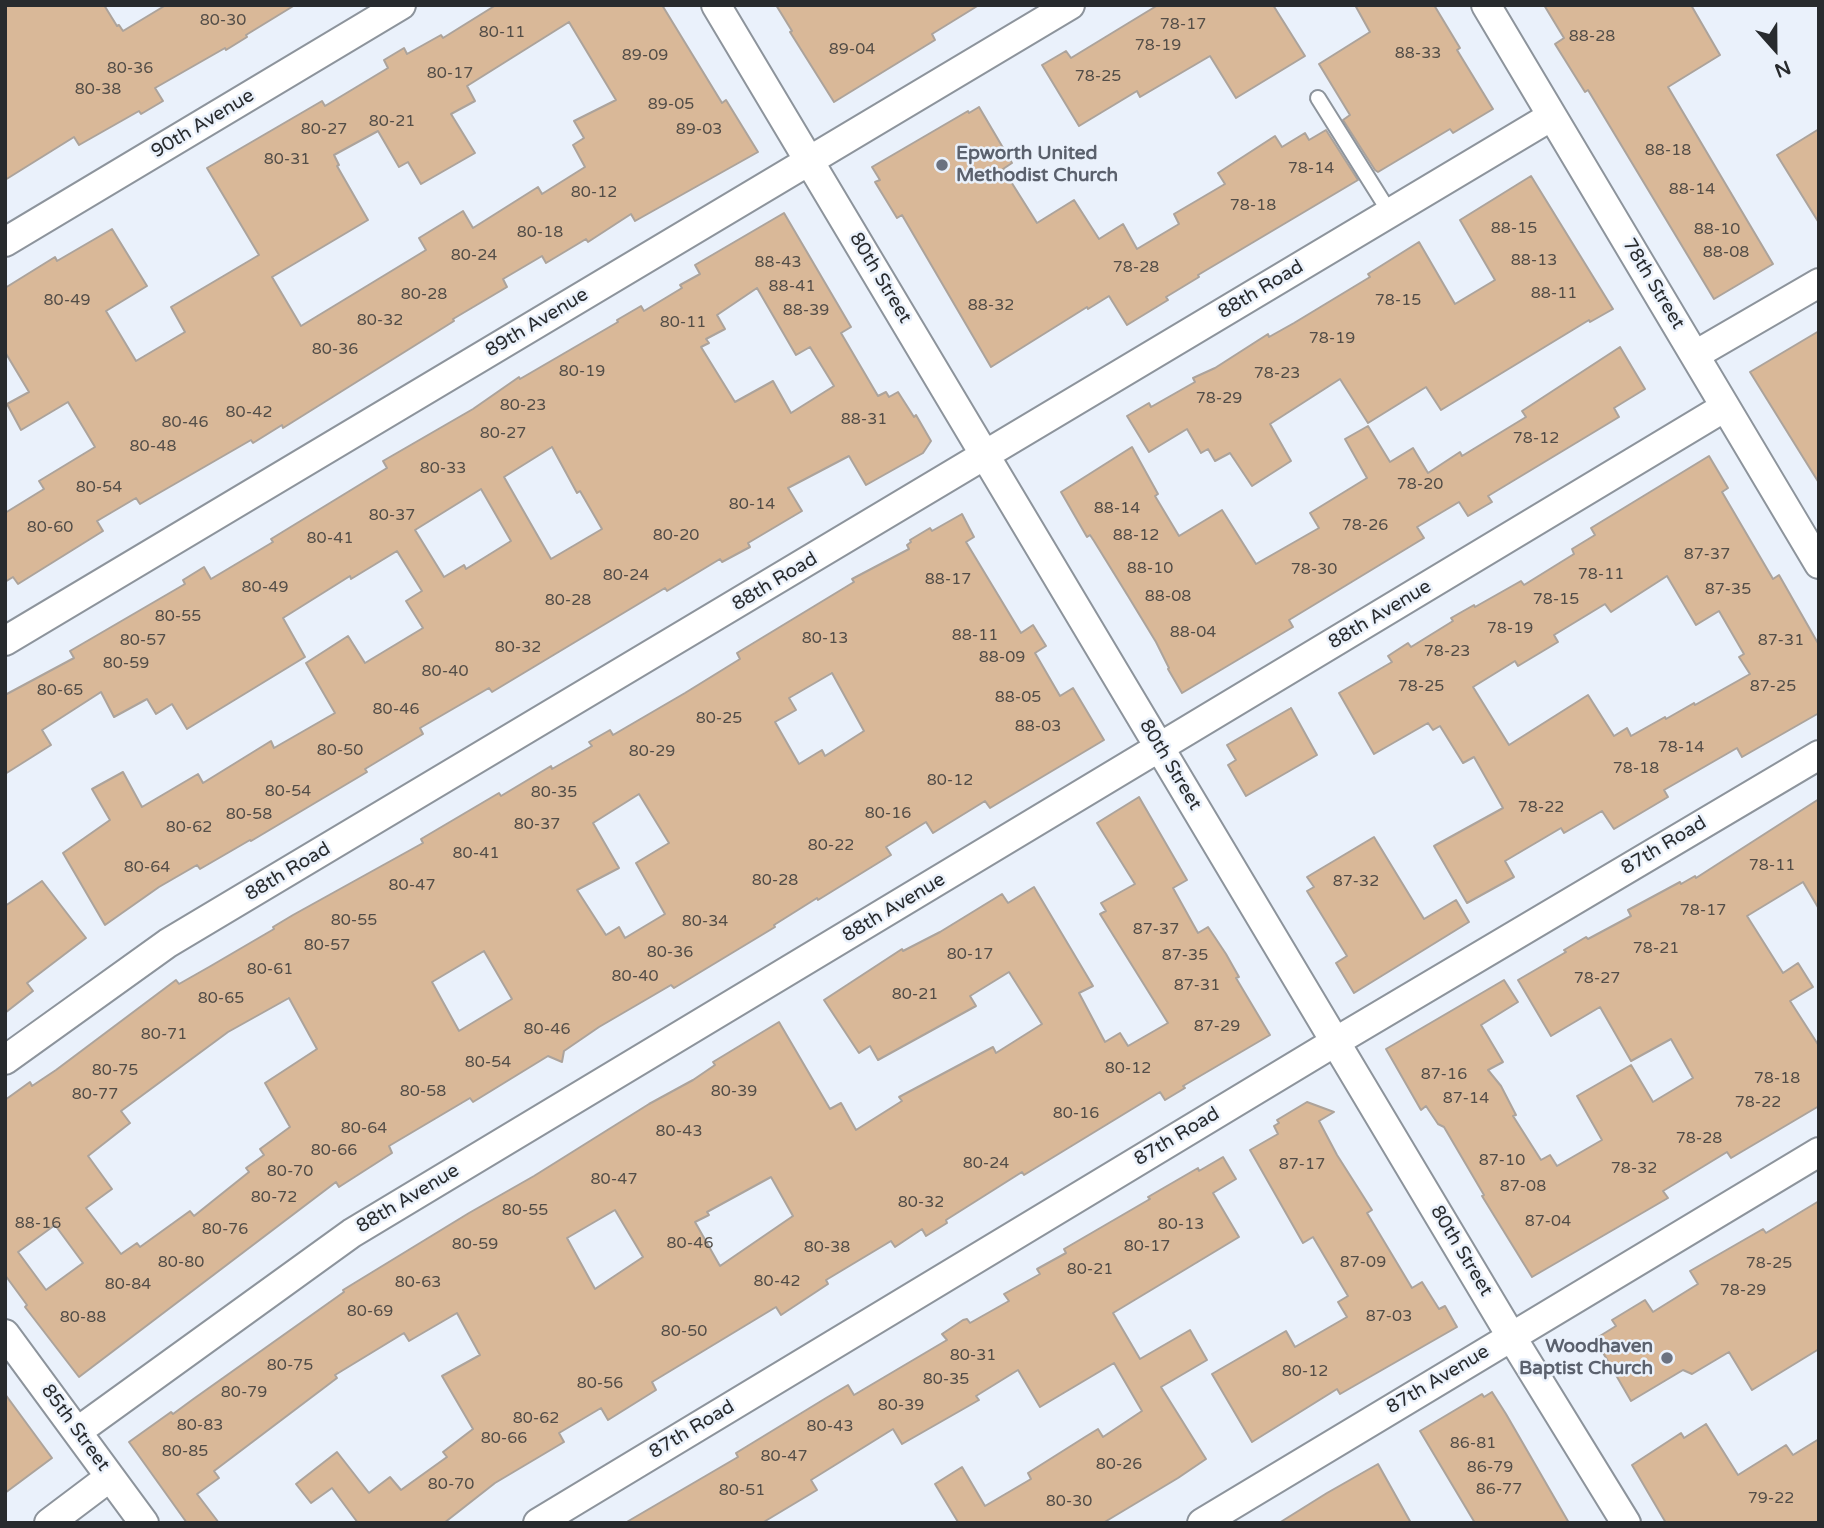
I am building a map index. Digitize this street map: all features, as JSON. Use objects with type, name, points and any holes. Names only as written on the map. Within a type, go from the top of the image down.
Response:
[{"type":"street","name":"90th Avenue","points":[[5,242],[401,5]]},
{"type":"street","name":"80th Street","points":[[716,5],[1511,1336],[1626,1523]]},
{"type":"street","name":"89th Avenue","points":[[5,640],[1070,5]]},
{"type":"street","name":"78th Street","points":[[1486,5],[1819,564]]},
{"type":"street","name":"88th Road","points":[[5,1060],[168,943],[1552,116]]},
{"type":"street","points":[[1695,355],[1819,283]]},
{"type":"street","name":"88th Avenue","points":[[78,1431],[352,1233],[1725,407]]},
{"type":"street","name":"87th Road","points":[[538,1523],[1335,1042],[1819,755]]},
{"type":"street","name":"87th Avenue","points":[[1202,1523],[1819,1152]]},
{"type":"street","name":"85th Street","points":[[5,1334],[144,1523]]},
{"type":"street","points":[[49,1523],[110,1477]]},
{"type":"lane","points":[[1318,97],[1390,213]]},
{"type":"building","points":[[5,5],[104,5],[123,31],[166,5],[295,5],[226,50],[225,48],[155,88],[163,101],[141,114],[139,111],[79,145],[74,137],[5,180]]},
{"type":"building","points":[[496,5],[662,5],[722,103],[726,100],[758,152],[635,221],[631,214],[588,242],[586,239],[546,263],[542,256],[503,279],[507,287],[283,428],[282,425],[253,443],[251,440],[140,504],[136,498],[97,521],[103,531],[18,584],[13,577],[5,582],[5,513],[44,489],[39,481],[95,447],[68,402],[21,430],[7,404],[29,392],[5,352],[5,288],[55,257],[57,261],[112,229],[147,286],[106,311],[136,361],[185,332],[171,307],[259,255],[207,168],[322,101],[325,106],[388,68],[384,60],[404,48],[407,54],[441,35],[443,38]],"holes":[[[569,22],[616,100],[574,121],[584,138],[573,145],[585,167],[542,194],[538,187],[473,228],[463,211],[419,238],[426,250],[301,326],[272,277],[368,220],[337,166],[339,165],[334,155],[378,131],[399,167],[408,162],[421,184],[475,153],[451,114],[475,101],[467,86]]]},
{"type":"building","points":[[776,5],[979,5],[932,34],[935,40],[834,102]]},
{"type":"building","points":[[1158,5],[1273,5],[1305,56],[1236,98],[1210,56],[1140,97],[1137,91],[1079,126],[1042,65],[1066,51],[1071,58]]},
{"type":"building","points":[[1355,5],[1434,5],[1460,48],[1457,50],[1493,109],[1453,133],[1450,129],[1378,172],[1375,170],[1343,120],[1350,115],[1319,64],[1370,32]]},
{"type":"building","points":[[1544,5],[1691,5],[1720,55],[1668,87],[1773,264],[1714,299],[1588,90],[1585,92],[1555,44],[1564,38]]},
{"type":"building","points":[[979,107],[1012,163],[1003,169],[1037,223],[1074,200],[1099,239],[1123,224],[1137,249],[1179,224],[1174,214],[1225,184],[1218,173],[1275,136],[1282,147],[1305,133],[1309,140],[1326,130],[1358,180],[1198,275],[1199,277],[1166,297],[1168,300],[1127,325],[1109,296],[991,367],[902,215],[897,218],[875,182],[880,180],[872,167]]},
{"type":"building","points":[[1819,129],[1819,223],[1777,155]]},
{"type":"building","points":[[1531,176],[1613,309],[1590,322],[1589,320],[1441,410],[1426,387],[1368,423],[1340,379],[1270,424],[1291,461],[1252,486],[1230,453],[1215,461],[1208,449],[1201,453],[1187,429],[1149,452],[1127,416],[1149,403],[1151,407],[1195,382],[1193,378],[1215,368],[1268,334],[1269,337],[1294,323],[1370,277],[1368,274],[1419,242],[1455,304],[1495,280],[1460,220]]},
{"type":"building","points":[[784,213],[851,327],[841,333],[878,396],[886,392],[889,397],[898,392],[914,417],[916,415],[931,441],[923,453],[866,485],[849,456],[788,488],[802,511],[748,543],[750,547],[722,562],[720,559],[667,591],[665,588],[492,692],[489,688],[420,728],[423,734],[365,769],[367,772],[251,841],[200,869],[197,865],[159,887],[105,925],[63,853],[110,820],[92,789],[123,772],[142,807],[198,774],[203,783],[271,741],[274,748],[335,713],[306,663],[348,636],[365,663],[423,628],[406,601],[422,591],[397,551],[351,579],[350,576],[283,618],[305,657],[187,729],[172,704],[156,714],[147,699],[114,717],[101,692],[42,730],[51,745],[5,774],[5,695],[74,658],[70,651],[185,584],[183,580],[204,567],[211,579],[273,542],[271,539],[387,468],[383,461],[473,409],[519,377],[520,379],[618,322],[617,320],[641,306],[644,311],[682,288],[680,285],[700,274],[695,265]],"holes":[[[757,288],[796,355],[810,347],[834,386],[791,413],[773,381],[735,402],[701,347],[709,343],[706,339],[725,329],[717,315]],[[552,447],[577,493],[580,491],[602,529],[551,559],[504,477]],[[481,489],[511,541],[466,569],[464,565],[444,577],[415,530]]]},
{"type":"building","points":[[1819,331],[1819,483],[1750,372]]},
{"type":"building","points":[[1620,347],[1645,389],[1614,408],[1619,417],[1488,496],[1492,502],[1468,516],[1459,502],[1417,527],[1424,538],[1289,620],[1293,627],[1182,693],[1156,642],[1094,541],[1090,535],[1087,537],[1061,492],[1132,447],[1158,494],[1155,496],[1179,536],[1222,510],[1256,564],[1319,528],[1310,513],[1367,478],[1345,439],[1368,426],[1390,462],[1413,448],[1428,473],[1460,452],[1462,456],[1526,417],[1522,411]]},
{"type":"building","points":[[1709,456],[1728,488],[1722,492],[1773,579],[1779,575],[1819,645],[1819,713],[1742,757],[1737,748],[1664,790],[1668,797],[1614,829],[1602,811],[1564,833],[1561,828],[1505,861],[1514,877],[1467,903],[1434,846],[1503,808],[1474,757],[1463,763],[1440,726],[1433,730],[1428,723],[1374,754],[1339,693],[1392,662],[1388,656],[1408,643],[1411,647],[1453,621],[1451,618],[1521,581],[1524,585],[1574,554],[1572,549],[1595,535],[1591,528]],"holes":[[[1667,576],[1696,625],[1719,611],[1744,654],[1739,657],[1750,674],[1631,736],[1627,728],[1614,736],[1588,695],[1509,745],[1473,687],[1515,661],[1518,666],[1558,642],[1554,635],[1605,604],[1611,612]]]},
{"type":"building","points":[[962,514],[974,537],[966,542],[1021,633],[1033,625],[1046,646],[1035,653],[1060,696],[1073,688],[1104,740],[990,808],[985,801],[933,833],[926,822],[886,847],[891,855],[674,988],[671,985],[599,1027],[564,1051],[562,1062],[548,1056],[473,1102],[470,1098],[389,1146],[392,1153],[339,1187],[336,1182],[79,1377],[25,1307],[27,1305],[5,1275],[5,1100],[30,1082],[32,1086],[56,1070],[176,980],[179,984],[274,929],[273,927],[293,915],[423,843],[421,839],[499,793],[501,796],[551,766],[552,769],[592,746],[589,742],[610,730],[613,735],[685,693],[740,659],[737,653],[854,582],[852,579],[909,549],[907,545],[910,540],[930,528],[932,531]],"holes":[[[832,673],[864,731],[825,756],[822,750],[799,764],[775,722],[796,710],[789,698]],[[639,794],[669,843],[636,863],[665,914],[625,938],[619,927],[606,935],[577,890],[619,868],[593,823]],[[484,951],[512,999],[459,1031],[432,982]],[[289,998],[317,1049],[265,1083],[290,1127],[260,1149],[264,1155],[246,1168],[249,1172],[194,1216],[190,1211],[140,1247],[137,1243],[121,1254],[86,1208],[112,1189],[88,1156],[130,1123],[121,1111],[228,1032]],[[55,1225],[83,1263],[46,1290],[18,1252]]]},
{"type":"building","points":[[1291,708],[1317,755],[1246,796],[1228,765],[1236,760],[1227,745]]},
{"type":"building","points":[[1139,797],[1187,880],[1173,888],[1198,933],[1208,927],[1226,954],[1239,977],[1236,978],[1270,1035],[1183,1086],[1185,1088],[1165,1100],[1160,1092],[1024,1175],[1022,1172],[946,1220],[947,1223],[926,1236],[922,1229],[895,1247],[891,1241],[826,1280],[828,1284],[781,1315],[776,1307],[652,1382],[656,1390],[608,1420],[601,1408],[559,1433],[564,1442],[495,1483],[444,1523],[358,1523],[332,1488],[311,1503],[296,1484],[337,1452],[369,1493],[390,1477],[401,1490],[447,1457],[443,1452],[473,1429],[442,1376],[480,1355],[457,1313],[409,1341],[404,1333],[335,1375],[337,1378],[214,1471],[219,1478],[197,1494],[219,1523],[187,1523],[129,1442],[171,1412],[173,1414],[344,1292],[343,1290],[693,1080],[715,1065],[713,1062],[779,1022],[830,1109],[841,1103],[856,1130],[902,1101],[899,1097],[993,1047],[996,1053],[1042,1024],[1009,972],[970,996],[976,1006],[878,1060],[870,1046],[859,1053],[824,1000],[902,949],[903,951],[940,932],[1002,894],[1008,903],[1034,887],[1093,986],[1079,993],[1105,1042],[1120,1033],[1128,1046],[1168,1023],[1100,914],[1106,911],[1101,903],[1135,884],[1097,823]],"holes":[[[771,1177],[793,1216],[720,1266],[695,1222],[709,1215],[707,1212]],[[615,1210],[643,1257],[595,1289],[567,1238]]]},
{"type":"building","points":[[1819,799],[1819,909],[1803,882],[1747,916],[1783,973],[1798,963],[1813,987],[1790,1001],[1819,1046],[1819,1106],[1731,1158],[1727,1152],[1663,1191],[1668,1198],[1532,1277],[1482,1196],[1484,1195],[1444,1127],[1438,1124],[1426,1106],[1421,1110],[1386,1049],[1504,980],[1518,1002],[1481,1025],[1503,1062],[1488,1070],[1501,1086],[1516,1115],[1513,1116],[1541,1160],[1550,1155],[1557,1166],[1602,1140],[1577,1096],[1631,1065],[1653,1102],[1693,1078],[1671,1039],[1631,1061],[1600,1007],[1551,1036],[1518,980],[1586,937],[1588,939],[1631,916],[1628,910],[1680,882],[1681,884],[1695,876],[1696,878]]},
{"type":"building","points":[[1374,837],[1424,919],[1456,900],[1469,922],[1354,993],[1336,963],[1347,956],[1307,891],[1314,887],[1307,877]]},
{"type":"building","points":[[42,881],[86,938],[27,983],[33,991],[5,1013],[5,906]]},
{"type":"building","points":[[1307,1102],[1334,1112],[1319,1121],[1372,1210],[1367,1213],[1412,1288],[1422,1282],[1439,1309],[1445,1306],[1457,1327],[1340,1394],[1337,1389],[1252,1442],[1212,1374],[1286,1331],[1295,1347],[1347,1317],[1338,1302],[1348,1296],[1313,1237],[1303,1243],[1250,1150],[1278,1134],[1274,1126],[1279,1123],[1277,1120]]},
{"type":"building","points":[[1223,1157],[1236,1179],[1213,1193],[1239,1237],[1113,1313],[1140,1359],[1190,1330],[1207,1360],[1161,1387],[1206,1459],[1178,1478],[1103,1523],[957,1523],[935,1484],[962,1467],[985,1506],[1031,1479],[1028,1473],[1098,1429],[1103,1437],[1142,1411],[1114,1363],[1040,1407],[1018,1370],[976,1396],[979,1400],[902,1444],[893,1429],[811,1480],[817,1490],[762,1523],[625,1523],[738,1457],[736,1453],[848,1385],[854,1395],[947,1340],[942,1334],[963,1320],[967,1319],[970,1323],[1009,1301],[1004,1294],[1040,1274],[1037,1269],[1066,1253],[1064,1249],[1198,1168],[1199,1171]]},
{"type":"building","points":[[1819,1201],[1819,1349],[1752,1390],[1729,1352],[1692,1374],[1683,1370],[1631,1401],[1595,1339],[1616,1326],[1612,1320],[1645,1300],[1653,1312],[1698,1284],[1690,1271],[1763,1229],[1766,1233]]},
{"type":"building","points":[[1492,1392],[1569,1523],[1475,1523],[1420,1431],[1482,1394],[1484,1397]]},
{"type":"building","points":[[5,1394],[52,1458],[5,1493]]},
{"type":"building","points":[[1706,1424],[1738,1475],[1786,1445],[1793,1455],[1819,1439],[1819,1523],[1666,1523],[1632,1465],[1681,1433],[1684,1438]]},
{"type":"building","points":[[1378,1464],[1411,1523],[1279,1523],[1327,1493]]},
{"type":"place","name":"Epworth United Methodist Church","points":[[942,165]]},
{"type":"place","name":"Woodhaven Baptist Church","points":[[1667,1358]]}]
